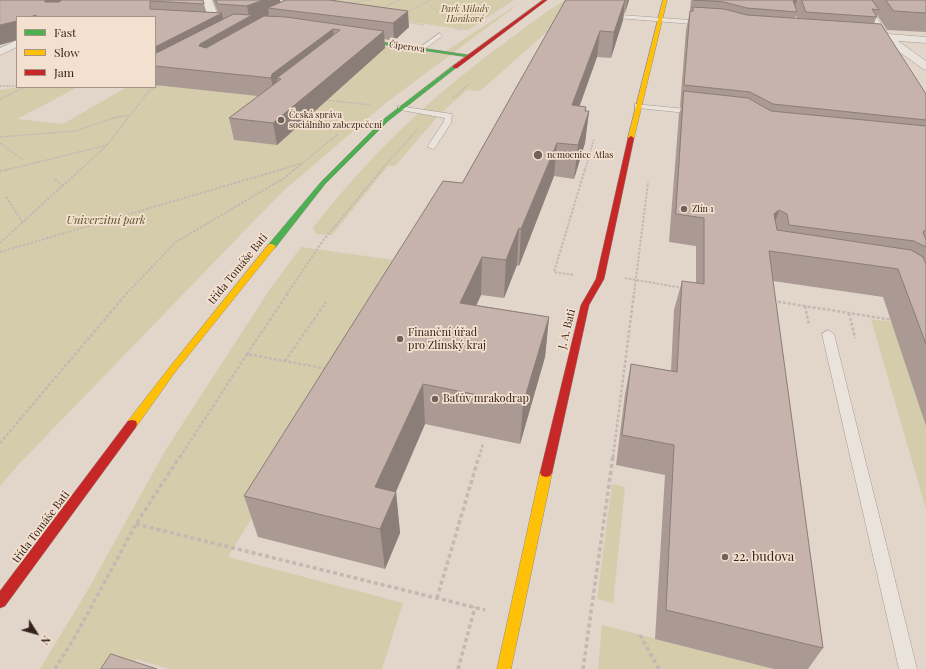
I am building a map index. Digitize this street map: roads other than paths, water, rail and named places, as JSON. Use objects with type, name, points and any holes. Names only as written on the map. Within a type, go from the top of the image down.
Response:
[{"type":"street","points":[[207,0],[217,24]]},
{"type":"street","name":"třída Tomáše Bati","points":[[0,602],[172,370],[323,183],[401,108],[468,56],[545,0]]},
{"type":"street","name":"J. A. Bati","points":[[504,669],[560,407],[585,305],[600,277],[638,106],[665,0]]},
{"type":"street","points":[[860,0],[884,39],[894,42],[926,66]]},
{"type":"street","name":"Čiperova","points":[[346,38],[468,56]]},
{"type":"street","points":[[884,39],[926,40]]},
{"type":"street","points":[[0,52],[16,44]]},
{"type":"lane","points":[[604,16],[713,24]]},
{"type":"lane","points":[[421,49],[440,35]]},
{"type":"lane","points":[[638,106],[708,113]]},
{"type":"lane","points":[[401,108],[436,113],[450,118],[431,147]]},
{"type":"lane","points":[[828,334],[908,669]]},
{"type":"place","name":"Česká správa sociálního zabezpečení","points":[[281,120]]},
{"type":"place","name":"nemocnice Atlas","points":[[538,155]]},
{"type":"place","name":"Zlín 1","points":[[684,209]]},
{"type":"place","name":"Finanční úřad pro Zlínský kraj","points":[[400,339]]},
{"type":"place","name":"Baťův mrakodrap","points":[[435,399]]},
{"type":"place","name":"22. budova","points":[[725,557]]},
{"type":"park label","name":"Park Milady Horákové","points":[[465,14]]},
{"type":"park label","name":"Univerzitní park","points":[[106,221]]}]
